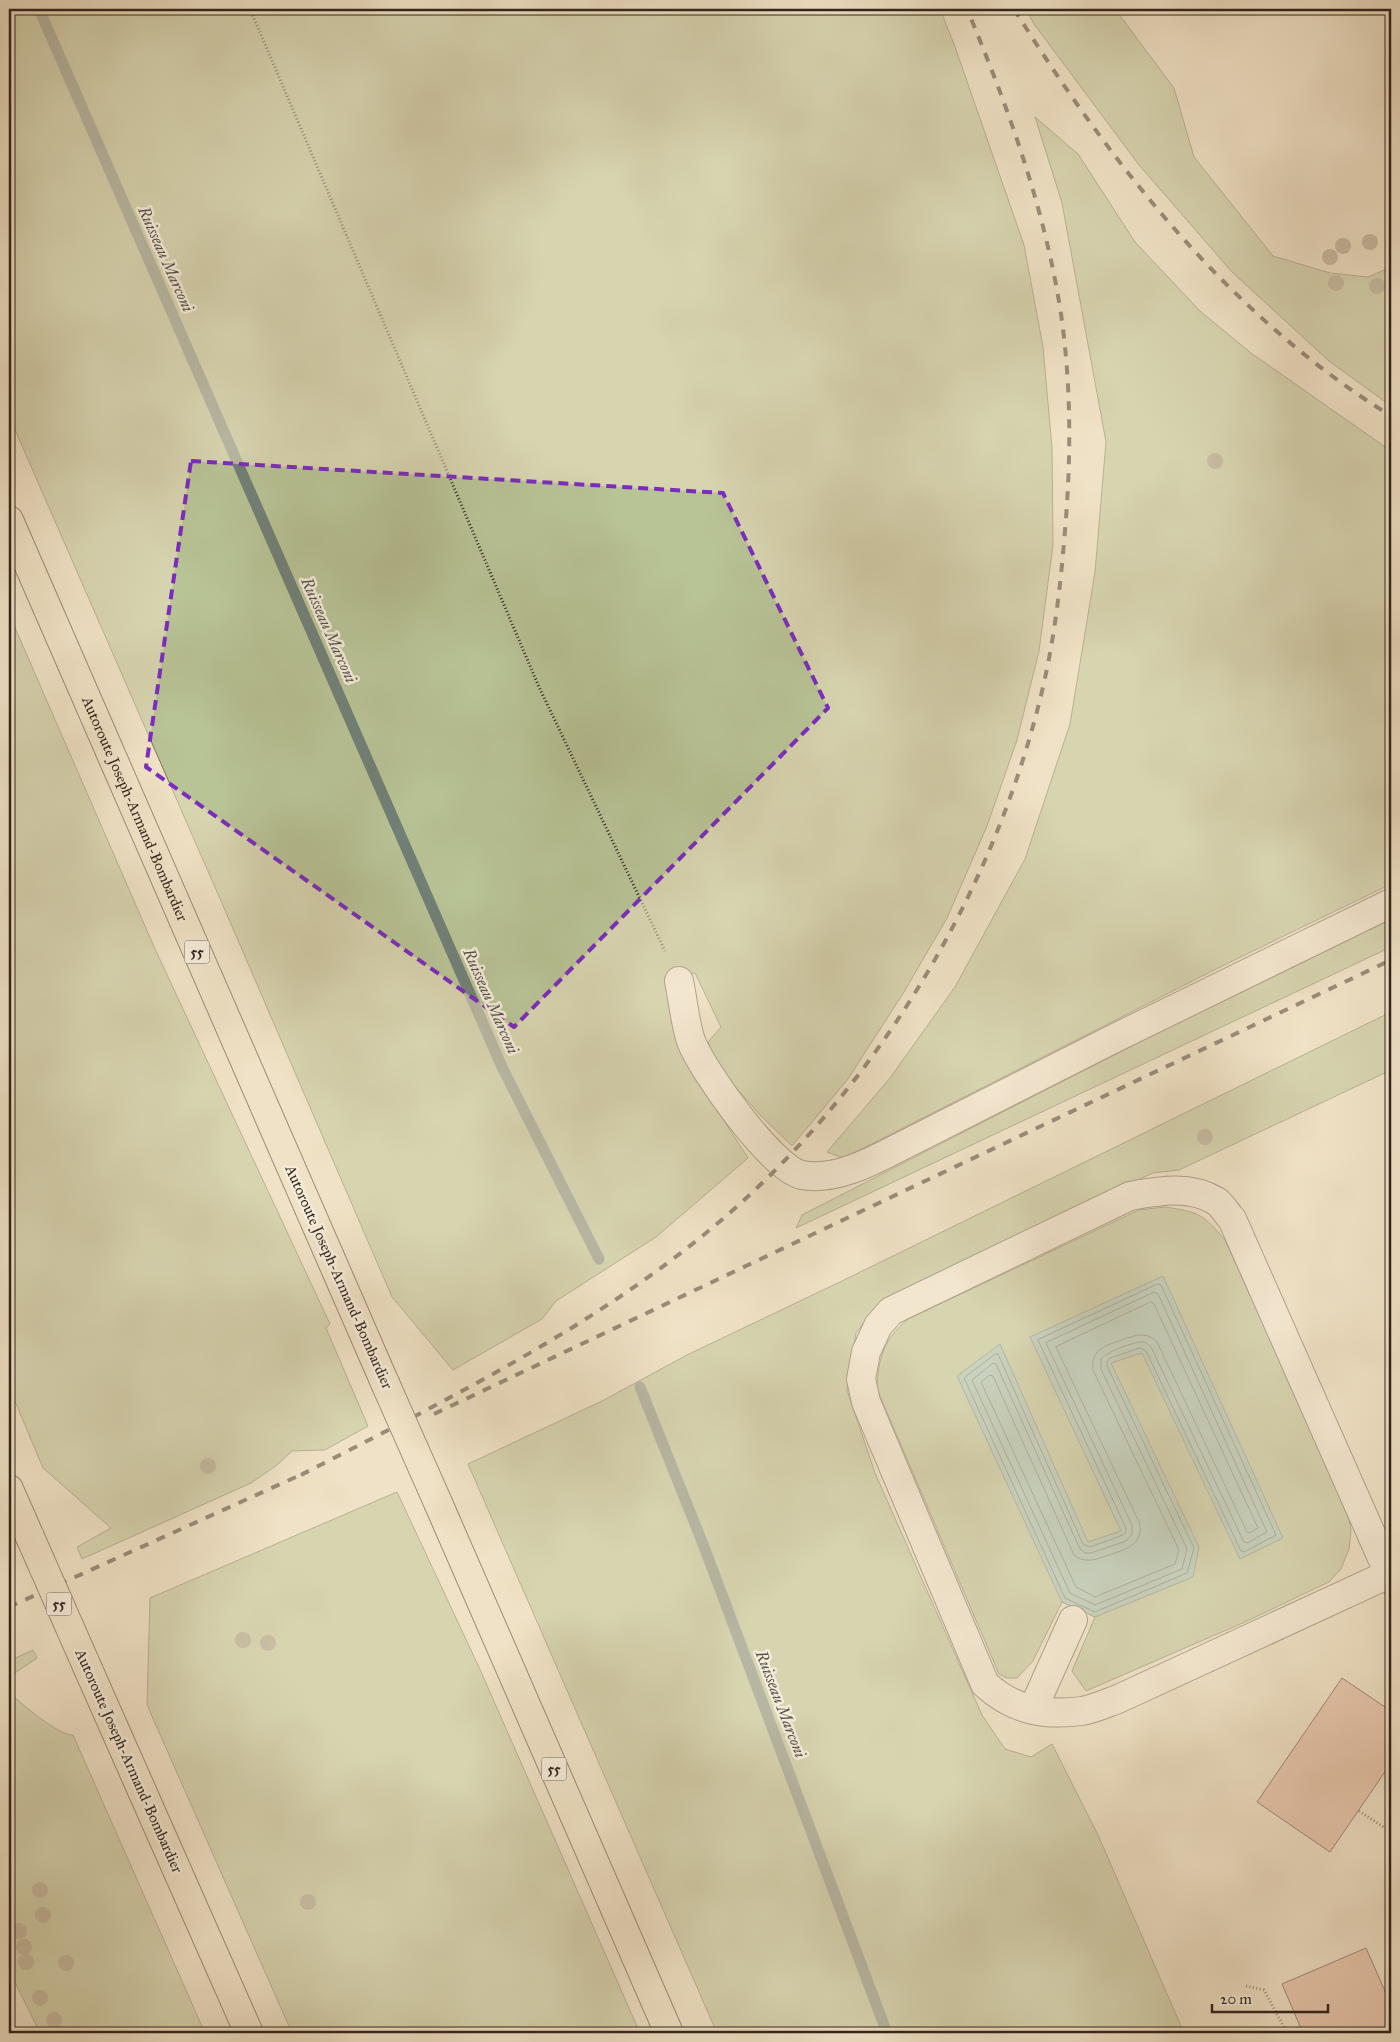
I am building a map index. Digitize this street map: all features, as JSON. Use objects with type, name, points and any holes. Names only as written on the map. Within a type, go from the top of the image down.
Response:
[{"type":"highway","name":"Autoroute Joseph-Armand-Bombardier","points":[[9,520],[669,2033]]},
{"type":"highway","name":"Autoroute Joseph-Armand-Bombardier","points":[[9,1489],[249,2033]]},
{"type":"lane","points":[[679,981],[691,1039],[699,1059],[722,1092],[761,1143],[782,1163],[801,1175],[824,1176],[845,1172],[882,1156],[1115,1038],[1391,903]]},
{"type":"lane","points":[[1188,1190],[1217,1202],[1232,1219],[1390,1577],[1118,1699],[1083,1710],[1052,1712],[1021,1708],[999,1697],[986,1684],[866,1402],[862,1379],[866,1352],[878,1326],[891,1311],[1130,1196],[1162,1191],[1188,1190]]},
{"type":"lane","points":[[1033,1709],[1073,1620]]},
{"type":"path","points":[[250,9],[539,687],[679,981]]},
{"type":"path","points":[[1359,1811],[1391,1832]]},
{"type":"path","points":[[1246,1986],[1264,1990],[1287,2033]]},
{"type":"highlighted area","points":[[191,461],[723,493],[828,708],[514,1027],[146,767]]},
{"type":"green space","points":[[9,9],[940,9],[1024,245],[1043,347],[1052,448],[1053,545],[1039,651],[1017,740],[987,826],[947,918],[904,992],[848,1079],[792,1146],[760,1115],[717,1066],[708,1042],[721,1027],[695,973],[665,976],[673,1025],[696,1077],[748,1158],[656,1237],[556,1301],[542,1319],[453,1370],[392,1297],[9,416]]},
{"type":"green space","points":[[1026,9],[1115,9],[1174,88],[1194,157],[1273,256],[1330,273],[1368,277],[1391,267],[1391,406],[1329,361],[1232,272],[1139,165],[1034,24]]},
{"type":"green space","points":[[1035,117],[1078,154],[1135,242],[1200,311],[1251,353],[1391,451],[1391,884],[1216,969],[844,1158],[827,1152],[890,1078],[955,987],[1025,859],[1070,724],[1095,572],[1106,442],[1062,203]]},
{"type":"green space","points":[[9,614],[155,949],[330,1324],[326,1328],[368,1426],[325,1450],[292,1451],[277,1465],[251,1483],[82,1559],[77,1547],[111,1528],[43,1468],[9,1387]]},
{"type":"green space","points":[[1391,913],[1391,947],[796,1228],[802,1215]]},
{"type":"green space","points":[[1391,1012],[1391,1070],[1179,1170],[1153,1173],[896,1293],[876,1307],[856,1333],[847,1390],[875,1473],[982,1715],[1005,1749],[1031,1757],[1052,1744],[1098,1835],[1184,2033],[717,2033],[468,1464],[602,1401],[687,1355]]},
{"type":"green space","points":[[1165,1207],[1200,1216],[1225,1240],[1347,1509],[1351,1530],[1349,1549],[1341,1569],[1329,1582],[1245,1622],[1086,1691],[1072,1671],[1095,1617],[1062,1602],[1033,1661],[1017,1678],[1007,1678],[999,1674],[877,1389],[879,1368],[884,1350],[893,1334],[908,1319],[1139,1210]]},
{"type":"green space","points":[[397,1492],[478,1665],[640,2033],[292,2033],[147,1705],[150,1598]]},
{"type":"green space","points":[[33,1650],[37,1658],[9,1677],[9,1661]]},
{"type":"green space","points":[[9,1693],[50,1725],[73,1735],[205,2033],[40,2033],[9,1970]]},
{"type":"water","points":[[1163,1276],[1283,1538],[1240,1559],[1142,1353],[1111,1363],[1199,1547],[1193,1577],[1095,1617],[1062,1602],[957,1376],[1000,1344],[1088,1542],[1121,1531],[1030,1337]]},
{"type":"building","points":[[1342,1678],[1391,1711],[1391,1763],[1330,1852],[1257,1802]]},
{"type":"building","points":[[1366,1948],[1391,2005],[1391,2033],[1303,2033],[1282,1984]]},
{"type":"waterway","name":"Ruisseau Marconi","points":[[39,9],[502,1067],[599,1259]]},
{"type":"waterway","name":"Ruisseau Marconi","points":[[640,1387],[703,1544],[887,2033]]},
{"type":"railway","points":[[301,1475],[474,1385],[587,1318],[642,1282],[694,1243],[743,1201],[796,1149],[845,1092],[890,1031],[931,966],[967,899],[998,830],[1023,759],[1043,687],[1061,579],[1069,456],[1069,400],[1065,342],[1054,275],[1035,197],[1011,121],[967,9]]},
{"type":"railway","points":[[1014,9],[1092,125],[1180,235],[1228,285],[1279,333],[1333,377],[1391,416]]},
{"type":"railway","points":[[434,1414],[1391,960]]},
{"type":"railway","points":[[9,1607],[307,1472]]}]
